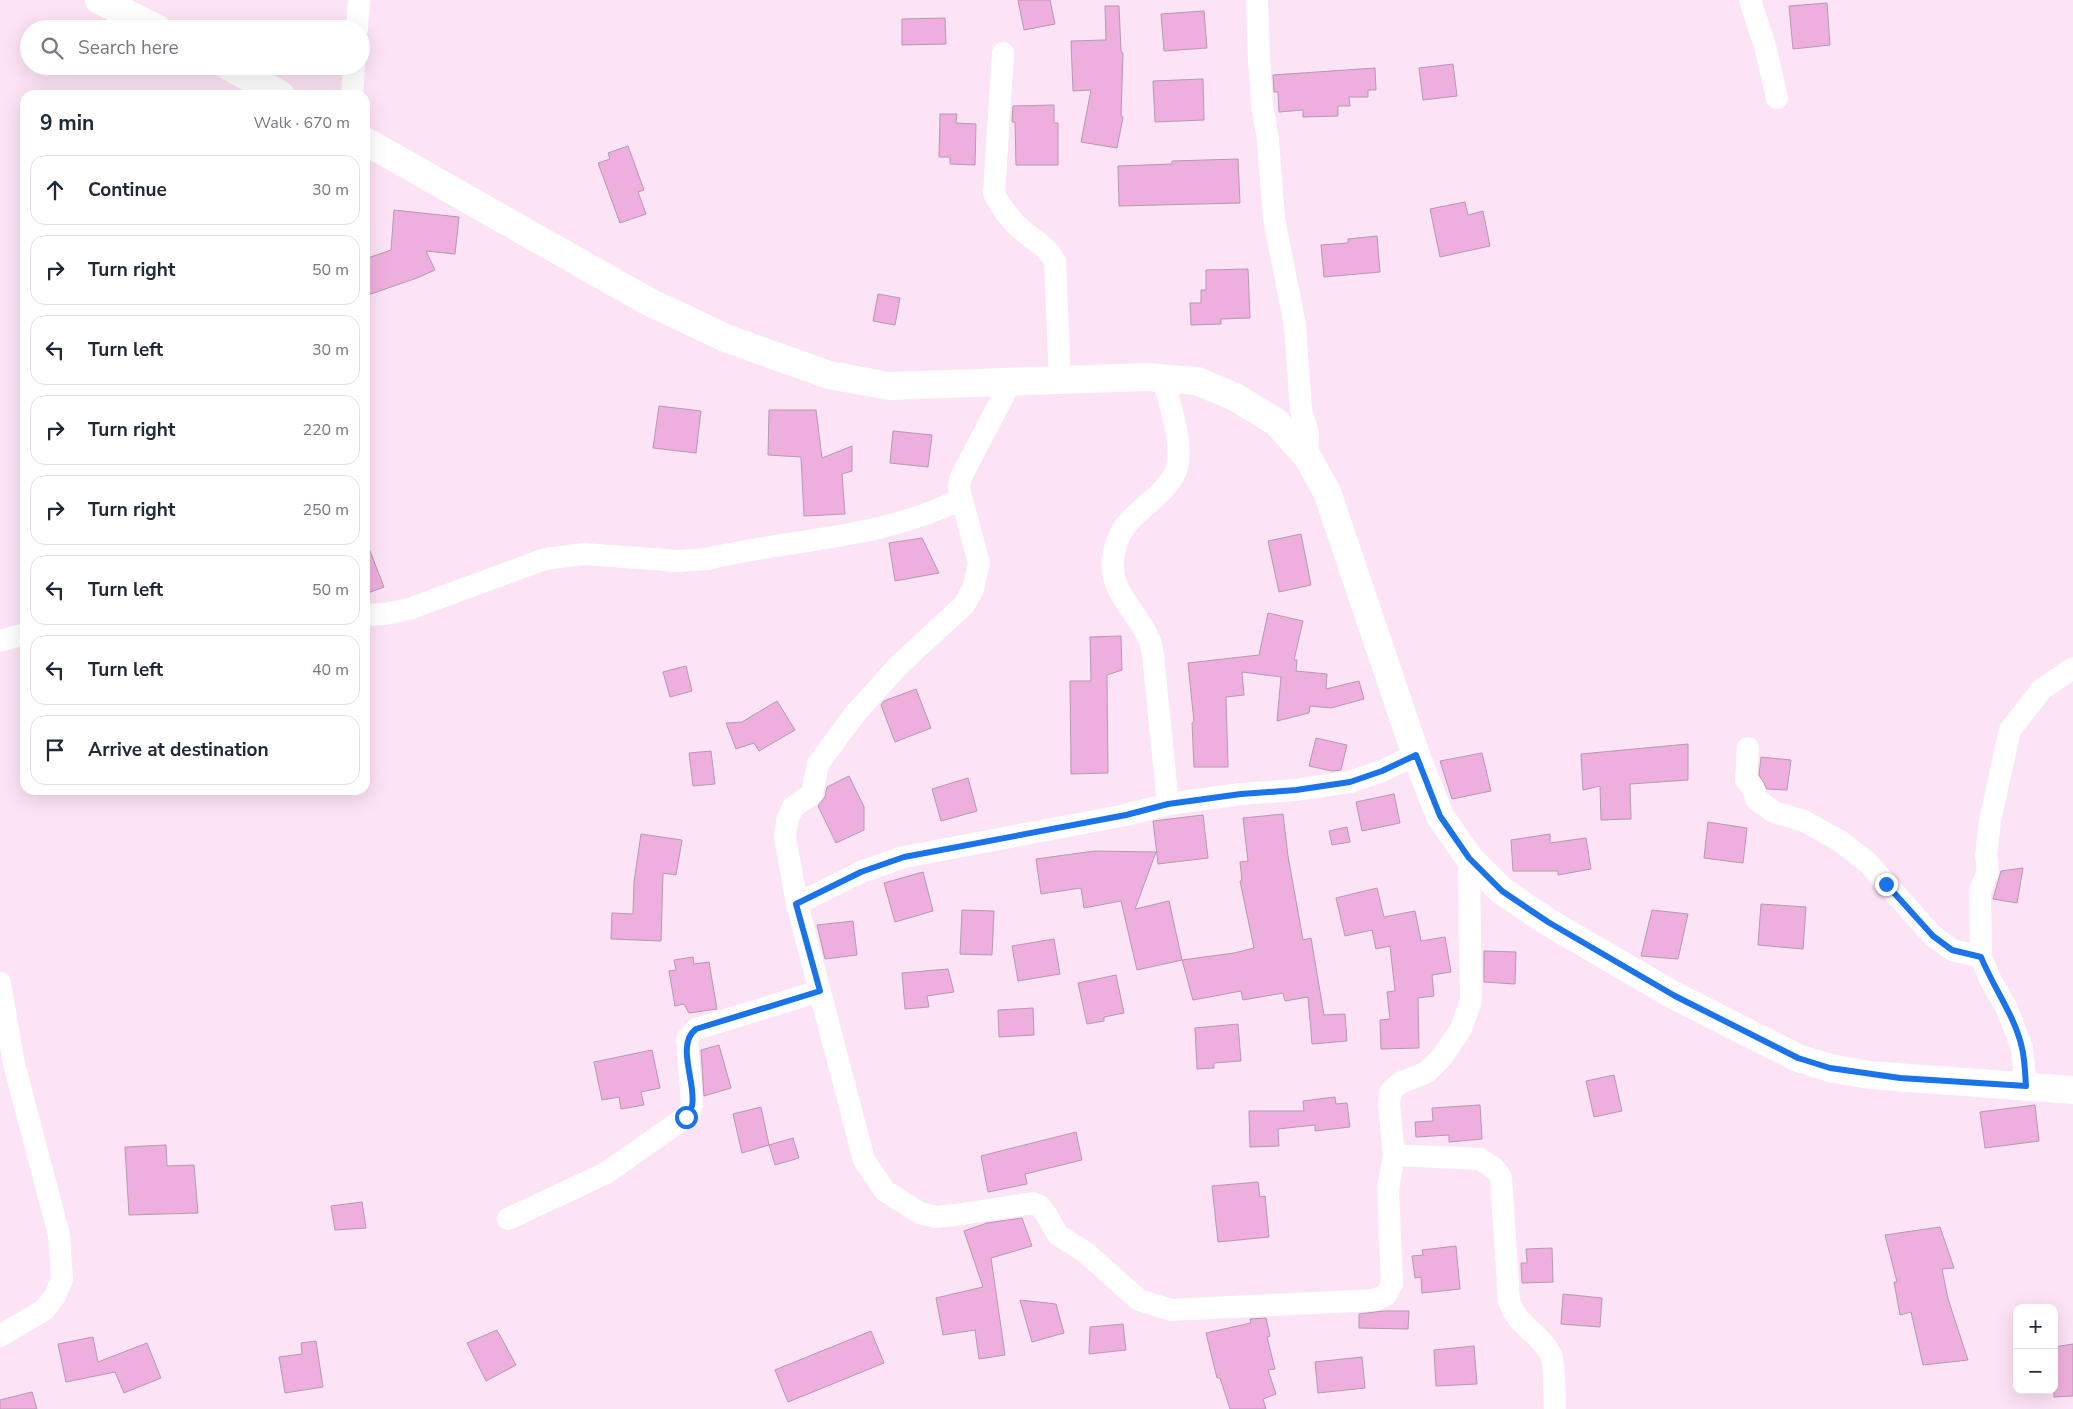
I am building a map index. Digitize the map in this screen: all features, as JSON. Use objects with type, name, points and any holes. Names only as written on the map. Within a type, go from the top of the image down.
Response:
[{"type":"street","points":[[99,0],[140,20]]},
{"type":"street","points":[[358,20],[359,0]]},
{"type":"street","points":[[1257,0],[1262,104],[1268,140],[1274,220],[1295,325],[1301,410],[1308,433],[1307,456]]},
{"type":"street","points":[[1750,0],[1765,46],[1777,98]]},
{"type":"street","points":[[1003,53],[994,193],[1002,210],[1023,230],[1049,250],[1055,261],[1060,381]]},
{"type":"street","points":[[244,75],[272,90]]},
{"type":"street","points":[[352,90],[353,75]]},
{"type":"street","points":[[370,144],[649,302],[728,339],[829,375],[889,386],[1163,378],[1197,381],[1235,397],[1276,422],[1307,456],[1327,492],[1416,755],[1440,816],[1469,858],[1502,891],[1548,922],[1675,996],[1798,1058],[1830,1068],[1869,1076],[2073,1090]]},
{"type":"street","points":[[1163,378],[1178,445],[1175,474],[1127,521],[1118,539],[1112,560],[1119,592],[1148,637],[1153,655],[1168,804]]},
{"type":"street","points":[[1010,383],[960,479],[962,499],[979,563],[973,589],[964,605],[898,666],[854,715],[818,764],[812,794],[793,807],[787,821],[785,837],[796,904],[864,1160],[885,1191],[920,1213],[936,1217],[1033,1203],[1040,1206],[1058,1235],[1086,1252],[1139,1300],[1171,1310],[1374,1300],[1386,1296],[1392,1284],[1388,1189],[1394,1155],[1389,1104],[1391,1091],[1400,1083],[1427,1072],[1442,1057],[1461,1029],[1470,1001],[1469,858]]},
{"type":"street","points":[[370,616],[409,609],[545,559],[584,554],[678,561],[708,558],[897,525],[933,513],[962,499]]},
{"type":"street","points":[[0,642],[20,636]]},
{"type":"street","points":[[2026,1086],[2022,1048],[2007,1010],[1990,979],[1981,957],[1980,890],[1988,872],[1986,856],[1990,821],[2010,730],[2042,689],[2073,668]]},
{"type":"street","points":[[1748,748],[1746,780],[1754,787],[1756,799],[1774,812],[1804,821],[1840,841],[1868,863],[1933,936],[1952,950],[1981,957]]},
{"type":"street","points":[[796,904],[861,872],[904,857],[1126,815],[1168,804],[1350,782],[1382,771],[1416,755]]},
{"type":"street","points":[[0,983],[14,1064],[59,1235],[62,1279],[55,1296],[44,1310],[0,1336]]},
{"type":"street","points":[[508,1220],[606,1173],[686,1117],[692,1106],[687,1039],[696,1029],[820,991]]},
{"type":"street","points":[[1394,1155],[1480,1159],[1495,1169],[1501,1177],[1509,1301],[1513,1314],[1538,1339],[1551,1356],[1555,1409]]},
{"type":"building","points":[[1018,0],[1050,0],[1055,24],[1024,30]]},
{"type":"building","points":[[1827,3],[1830,45],[1793,49],[1789,6]]},
{"type":"building","points":[[1105,6],[1119,6],[1121,52],[1123,53],[1121,116],[1123,117],[1117,148],[1081,142],[1091,90],[1073,91],[1071,41],[1106,40]]},
{"type":"building","points":[[1204,11],[1207,48],[1164,51],[1161,14]]},
{"type":"building","points":[[945,18],[946,44],[902,45],[902,19]]},
{"type":"building","points":[[1453,64],[1457,96],[1423,100],[1419,68]]},
{"type":"building","points":[[1375,68],[1376,90],[1368,90],[1368,97],[1349,97],[1350,106],[1338,106],[1338,116],[1303,117],[1303,110],[1279,112],[1278,92],[1274,92],[1273,75]]},
{"type":"building","points":[[1203,79],[1204,120],[1155,122],[1153,81]]},
{"type":"building","points":[[1054,105],[1054,123],[1058,123],[1058,165],[1016,165],[1015,122],[1012,122],[1013,106]]},
{"type":"building","points":[[940,114],[957,114],[956,123],[976,124],[975,165],[950,164],[950,157],[939,157]]},
{"type":"building","points":[[628,146],[644,190],[638,192],[646,214],[620,223],[598,163],[610,159],[608,153]]},
{"type":"building","points":[[1238,159],[1240,203],[1119,206],[1118,166],[1172,164],[1172,161]]},
{"type":"building","points":[[1465,202],[1468,215],[1483,211],[1490,246],[1440,257],[1430,209]]},
{"type":"building","points":[[394,210],[459,217],[455,254],[426,251],[435,270],[370,294],[370,257],[391,250]]},
{"type":"building","points":[[1377,236],[1380,272],[1324,277],[1321,245],[1348,243],[1348,239]]},
{"type":"building","points":[[1248,269],[1250,318],[1221,319],[1221,324],[1191,325],[1190,303],[1201,303],[1201,290],[1206,290],[1206,270]]},
{"type":"building","points":[[878,294],[900,298],[895,325],[873,321]]},
{"type":"building","points":[[659,406],[701,411],[696,453],[653,448]]},
{"type":"building","points":[[769,410],[816,410],[822,458],[852,446],[852,471],[842,474],[845,514],[804,516],[801,457],[768,455]]},
{"type":"building","points":[[893,431],[932,435],[928,467],[890,463]]},
{"type":"building","points":[[1301,534],[1311,585],[1279,592],[1268,541]]},
{"type":"building","points":[[922,538],[939,573],[895,581],[889,543]]},
{"type":"building","points":[[370,551],[384,587],[370,592]]},
{"type":"building","points":[[1268,613],[1303,621],[1294,660],[1297,660],[1296,671],[1327,674],[1326,689],[1359,681],[1364,699],[1331,708],[1310,706],[1309,713],[1277,721],[1281,677],[1242,672],[1244,695],[1226,697],[1228,767],[1194,767],[1192,723],[1194,722],[1188,663],[1259,655]]},
{"type":"building","points":[[1121,636],[1122,670],[1107,675],[1108,773],[1071,774],[1070,681],[1091,681],[1090,637]]},
{"type":"building","points":[[686,666],[692,691],[670,697],[663,672]]},
{"type":"building","points":[[916,689],[931,728],[895,742],[881,705],[884,701]]},
{"type":"building","points":[[777,701],[795,730],[759,751],[754,743],[736,749],[726,723],[742,722]]},
{"type":"building","points":[[1316,738],[1347,745],[1341,770],[1332,771],[1309,766]]},
{"type":"building","points":[[1688,744],[1688,780],[1630,784],[1631,819],[1601,820],[1600,786],[1583,790],[1581,754]]},
{"type":"building","points":[[711,751],[715,784],[693,786],[689,753]]},
{"type":"building","points":[[1482,753],[1491,791],[1452,799],[1440,761]]},
{"type":"building","points":[[1761,757],[1791,760],[1787,790],[1767,789],[1759,775]]},
{"type":"building","points":[[849,776],[864,807],[864,830],[836,843],[818,806],[825,797],[827,787]]},
{"type":"building","points":[[968,778],[977,811],[941,821],[932,789]]},
{"type":"building","points":[[1394,794],[1400,823],[1362,831],[1356,802]]},
{"type":"building","points":[[1283,814],[1288,856],[1303,940],[1311,938],[1324,1015],[1345,1014],[1347,1041],[1312,1044],[1308,997],[1285,1001],[1283,993],[1243,1000],[1241,991],[1193,1000],[1182,960],[1234,953],[1254,948],[1240,881],[1242,881],[1240,862],[1248,861],[1243,818]]},
{"type":"building","points":[[1203,815],[1208,858],[1158,864],[1153,821]]},
{"type":"building","points":[[1708,822],[1747,828],[1743,863],[1704,858]]},
{"type":"building","points":[[1347,827],[1350,842],[1332,845],[1329,831]]},
{"type":"building","points":[[641,834],[682,840],[676,875],[663,873],[661,941],[611,939],[612,913],[633,914],[634,882]]},
{"type":"building","points":[[1550,834],[1550,843],[1586,838],[1591,869],[1558,875],[1558,871],[1513,871],[1511,840]]},
{"type":"building","points":[[1095,851],[1156,852],[1135,909],[1169,901],[1182,960],[1137,970],[1121,901],[1084,908],[1081,888],[1041,894],[1036,859]]},
{"type":"building","points":[[2023,868],[2017,903],[1993,899],[2001,871]]},
{"type":"building","points":[[923,872],[933,911],[895,922],[884,883]]},
{"type":"building","points":[[1377,888],[1384,917],[1415,911],[1421,941],[1445,937],[1451,972],[1432,975],[1434,996],[1418,998],[1419,1048],[1381,1049],[1380,1020],[1390,1019],[1387,992],[1395,991],[1390,946],[1376,949],[1372,930],[1345,936],[1336,898]]},
{"type":"building","points":[[1761,904],[1806,907],[1803,949],[1758,945]]},
{"type":"building","points":[[962,910],[994,911],[992,955],[960,954]]},
{"type":"building","points":[[1652,910],[1688,914],[1678,959],[1641,956]]},
{"type":"building","points":[[853,921],[857,955],[825,959],[817,925]]},
{"type":"building","points":[[1054,939],[1060,974],[1018,981],[1012,946]]},
{"type":"building","points":[[1484,951],[1516,952],[1515,984],[1484,982]]},
{"type":"building","points":[[693,957],[694,964],[709,962],[717,1009],[689,1013],[684,1004],[675,1006],[669,971],[676,970],[674,960]]},
{"type":"building","points":[[948,969],[954,992],[927,996],[929,1007],[905,1009],[902,973]]},
{"type":"building","points":[[1116,975],[1124,1013],[1104,1017],[1104,1021],[1087,1024],[1078,983]]},
{"type":"building","points":[[1033,1008],[1034,1035],[999,1037],[998,1010]]},
{"type":"building","points":[[1238,1024],[1241,1061],[1214,1063],[1214,1068],[1197,1069],[1195,1028]]},
{"type":"building","points":[[719,1045],[731,1088],[704,1096],[701,1050]]},
{"type":"building","points":[[652,1050],[660,1088],[641,1092],[644,1105],[621,1109],[619,1097],[602,1100],[594,1062]]},
{"type":"building","points":[[1614,1075],[1622,1111],[1594,1117],[1586,1081]]},
{"type":"building","points":[[1335,1097],[1336,1104],[1347,1103],[1350,1127],[1315,1131],[1315,1125],[1278,1129],[1279,1146],[1250,1147],[1249,1111],[1304,1111],[1303,1101]]},
{"type":"building","points":[[1480,1105],[1482,1139],[1449,1142],[1449,1135],[1416,1137],[1415,1122],[1433,1121],[1432,1108]]},
{"type":"building","points":[[2035,1105],[2039,1141],[1985,1148],[1980,1112]]},
{"type":"building","points":[[761,1107],[769,1145],[742,1153],[733,1114]]},
{"type":"building","points":[[1076,1132],[1082,1160],[1025,1174],[1027,1184],[988,1192],[981,1156]]},
{"type":"building","points":[[793,1138],[799,1158],[775,1165],[769,1145]]},
{"type":"building","points":[[166,1145],[167,1166],[194,1165],[198,1213],[129,1215],[125,1147]]},
{"type":"building","points":[[1258,1182],[1260,1197],[1265,1196],[1269,1237],[1218,1242],[1212,1186]]},
{"type":"building","points":[[362,1202],[366,1228],[335,1230],[331,1206]]},
{"type":"building","points":[[1022,1218],[1032,1246],[991,1258],[1005,1355],[979,1359],[975,1330],[943,1335],[936,1298],[983,1287],[964,1231],[987,1223]]},
{"type":"building","points":[[1940,1227],[1954,1268],[1942,1269],[1948,1299],[1968,1360],[1923,1365],[1911,1312],[1900,1315],[1894,1282],[1897,1282],[1885,1235]]},
{"type":"building","points":[[1456,1246],[1460,1289],[1422,1293],[1421,1277],[1415,1278],[1412,1256],[1423,1255],[1422,1250]]},
{"type":"building","points":[[1552,1248],[1553,1282],[1522,1283],[1521,1263],[1527,1263],[1526,1249]]},
{"type":"building","points":[[1563,1294],[1602,1298],[1600,1327],[1561,1324]]},
{"type":"building","points":[[1020,1300],[1056,1304],[1064,1333],[1032,1342]]},
{"type":"building","points":[[1383,1311],[1409,1311],[1408,1329],[1359,1328],[1359,1314]]},
{"type":"building","points":[[1266,1318],[1270,1336],[1267,1337],[1275,1369],[1268,1370],[1276,1394],[1263,1399],[1266,1409],[1230,1409],[1220,1378],[1217,1378],[1206,1333],[1251,1323],[1250,1319]]},
{"type":"building","points":[[1123,1324],[1126,1350],[1089,1354],[1090,1327]]},
{"type":"building","points":[[497,1330],[516,1365],[486,1381],[467,1343]]},
{"type":"building","points":[[871,1331],[884,1363],[788,1402],[775,1370]]},
{"type":"building","points":[[93,1337],[98,1362],[147,1343],[161,1378],[124,1393],[115,1372],[66,1382],[58,1344]]},
{"type":"building","points":[[316,1341],[323,1387],[285,1393],[279,1357],[302,1354],[301,1343]]},
{"type":"building","points":[[2073,1344],[2073,1396],[2054,1397],[2054,1394],[2058,1394],[2058,1346]]},
{"type":"building","points":[[1474,1346],[1477,1384],[1436,1386],[1434,1350]]},
{"type":"building","points":[[1362,1357],[1365,1388],[1318,1393],[1315,1362]]},
{"type":"building","points":[[32,1392],[37,1409],[0,1409],[0,1400]]},
{"type":"route","points":[[686,1117],[692,1106],[687,1039],[690,1033],[696,1029],[820,991],[796,904],[861,872],[904,857],[1126,815],[1168,804],[1350,782],[1382,771],[1416,755],[1440,816],[1469,858],[1502,891],[1548,922],[1675,996],[1798,1058],[1830,1068],[1869,1076],[2026,1086],[2022,1048],[2007,1010],[1990,979],[1981,957],[1952,950],[1933,936],[1886,884]]}]
